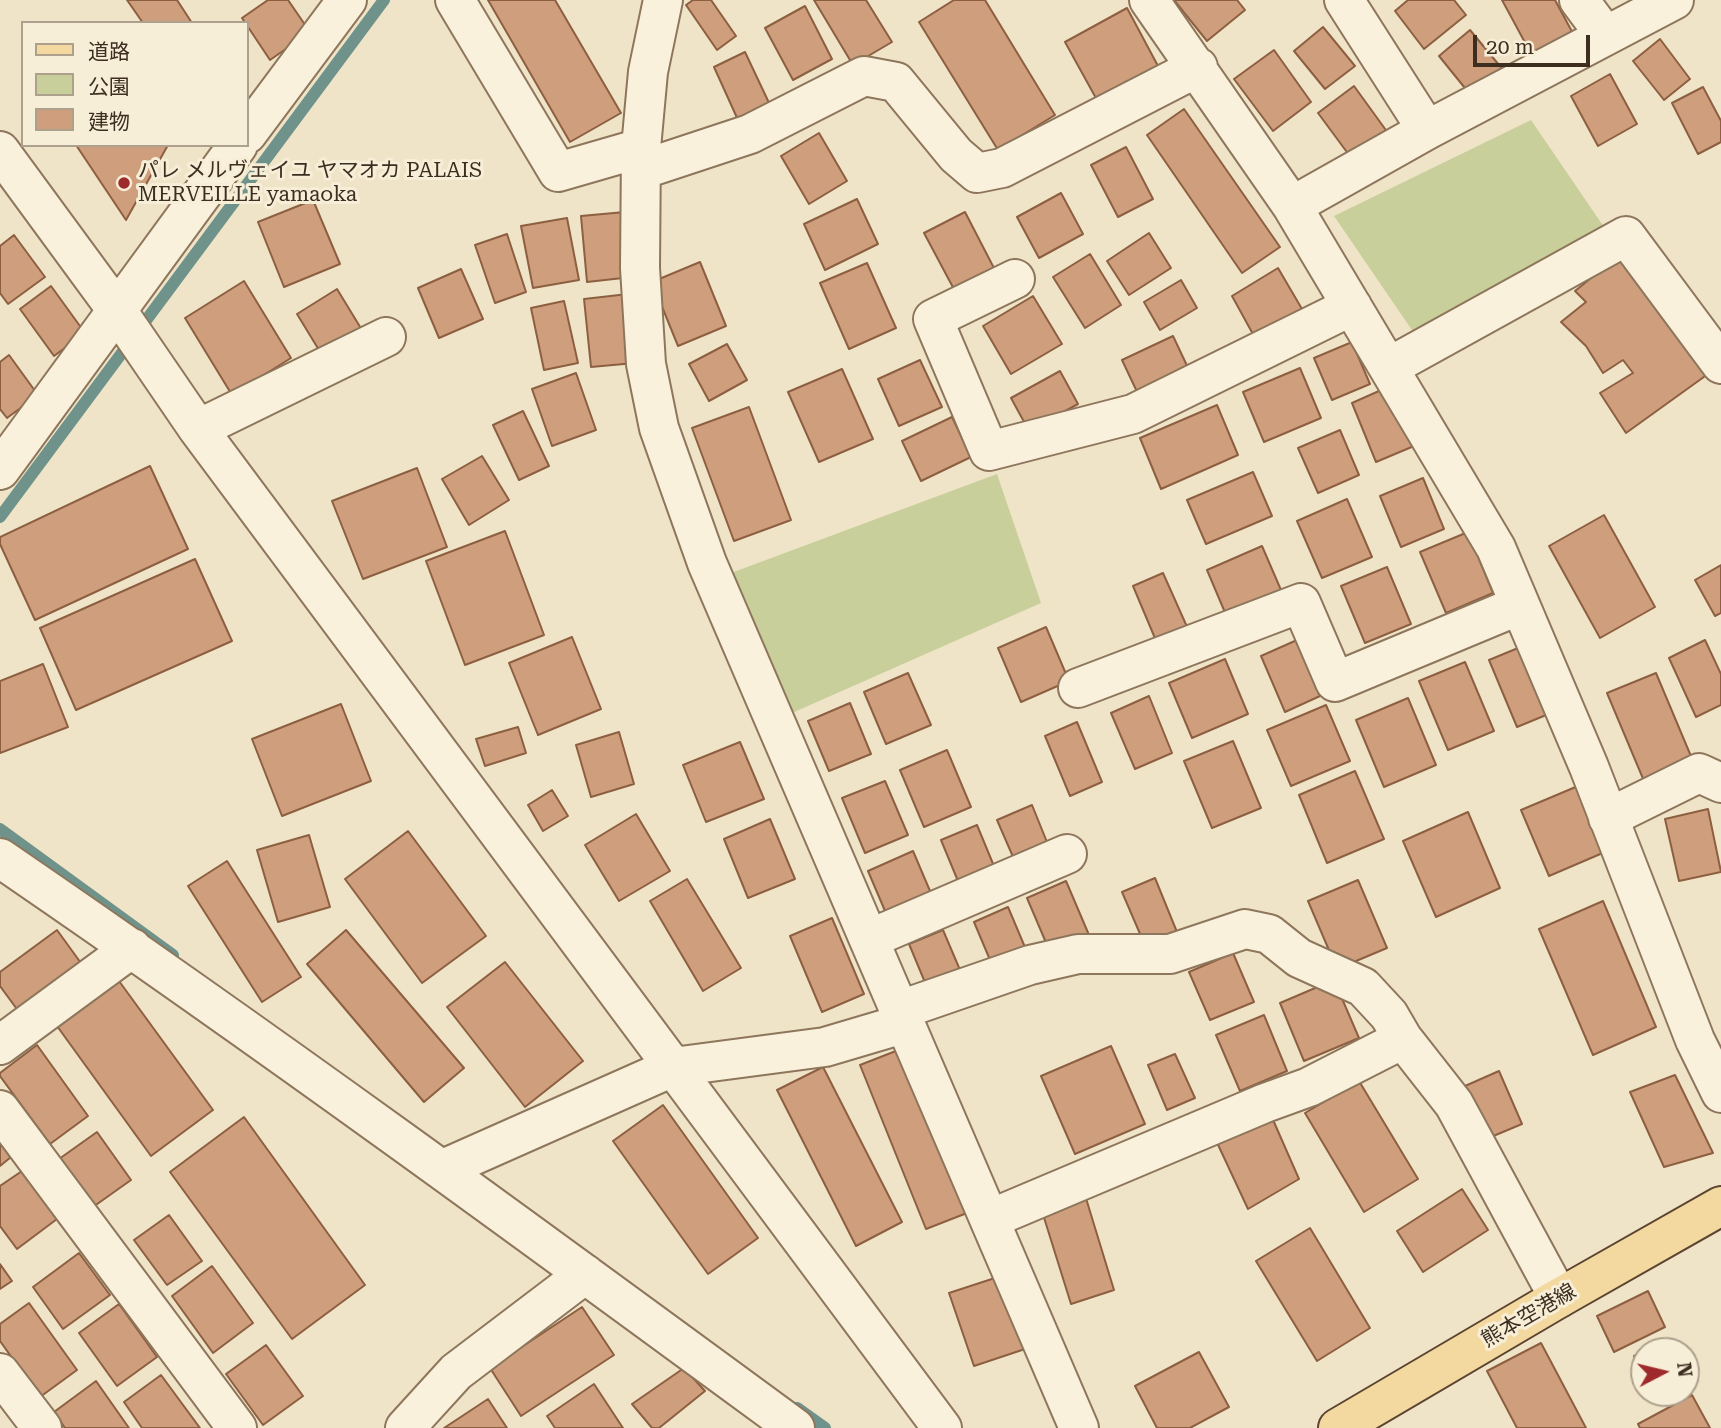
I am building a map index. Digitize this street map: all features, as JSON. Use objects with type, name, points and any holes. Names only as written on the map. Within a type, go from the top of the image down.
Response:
[{"type":"main road","name":"熊本空港線","points":[[1338,1428],[1721,1206]]},
{"type":"street","points":[[248,133],[347,0]]},
{"type":"street","points":[[455,0],[558,172],[641,159],[750,134],[864,76],[896,82],[956,155],[977,173],[1002,167],[1198,67]]},
{"type":"street","points":[[663,0],[648,72],[641,159],[640,268],[646,364],[659,428],[707,563],[1079,1428]]},
{"type":"street","points":[[1149,0],[1292,206],[1496,548],[1608,818],[1695,1040],[1721,1093]]},
{"type":"street","points":[[1344,0],[1427,130]]},
{"type":"street","points":[[1580,0],[1605,35]]},
{"type":"street","points":[[1292,206],[1427,130],[1674,0]]},
{"type":"street","points":[[0,470],[237,147]]},
{"type":"street","points":[[0,151],[116,309],[198,429],[942,1428]]},
{"type":"street","points":[[1389,367],[1626,236],[1721,364]]},
{"type":"street","points":[[1014,279],[933,319],[989,451],[1133,414],[1352,306]]},
{"type":"street","points":[[198,429],[386,337]]},
{"type":"street","points":[[1078,688],[1301,603],[1335,682],[1520,605]]},
{"type":"street","points":[[1608,818],[1699,773],[1721,783]]},
{"type":"street","points":[[869,939],[1068,854]]},
{"type":"street","points":[[0,858],[132,948],[443,1169],[795,1428]]},
{"type":"street","points":[[443,1169],[673,1068],[825,1047],[1030,965],[1078,954],[1170,954],[1245,929],[1269,934],[1299,958],[1363,987],[1389,1015],[1403,1039],[1454,1104],[1559,1298]]},
{"type":"street","points":[[0,1045],[132,948]]},
{"type":"street","points":[[990,1219],[1309,1087],[1403,1039]]},
{"type":"street","points":[[0,1110],[237,1428]]},
{"type":"street","points":[[405,1428],[456,1372],[585,1274]]},
{"type":"street","points":[[0,1373],[42,1428]]},
{"type":"green space","points":[[1531,120],[1604,227],[1416,336],[1334,216]]},
{"type":"green space","points":[[997,474],[1041,603],[792,713],[731,573]]},
{"type":"building","points":[[127,0],[177,0],[191,21],[142,21]]},
{"type":"building","points":[[268,0],[288,0],[310,32],[270,60],[248,27],[248,21],[242,18]]},
{"type":"building","points":[[488,0],[555,0],[621,113],[570,142]]},
{"type":"building","points":[[693,0],[711,0],[736,36],[717,50],[686,5]]},
{"type":"building","points":[[814,0],[866,0],[892,42],[853,65]]},
{"type":"building","points":[[954,0],[985,0],[1055,115],[998,150],[919,22]]},
{"type":"building","points":[[1174,0],[1237,0],[1245,10],[1207,41]]},
{"type":"building","points":[[1408,0],[1454,0],[1466,15],[1424,49],[1395,11]]},
{"type":"building","points":[[1502,0],[1555,0],[1576,39],[1535,61]]},
{"type":"building","points":[[805,6],[832,59],[793,80],[765,28]]},
{"type":"building","points":[[1127,8],[1158,66],[1097,100],[1065,42]]},
{"type":"building","points":[[1323,27],[1355,66],[1325,89],[1294,51]]},
{"type":"building","points":[[1470,30],[1504,71],[1473,98],[1439,56]]},
{"type":"building","points":[[1660,39],[1690,79],[1664,100],[1633,61]]},
{"type":"building","points":[[1274,50],[1311,102],[1273,131],[1234,79]]},
{"type":"building","points":[[745,52],[770,105],[738,120],[714,67]]},
{"type":"building","points":[[1610,74],[1637,124],[1598,146],[1571,96]]},
{"type":"building","points":[[1354,86],[1388,133],[1352,159],[1318,113]]},
{"type":"building","points":[[1703,87],[1721,121],[1721,142],[1698,154],[1672,103]]},
{"type":"building","points":[[1184,109],[1280,247],[1242,273],[1147,135]]},
{"type":"building","points":[[819,133],[847,181],[809,204],[781,156]]},
{"type":"building","name":"パレ メルヴェイユ ヤマオカ PALAIS MERVEILLE yamaoka","points":[[77,147],[167,147],[126,220]]},
{"type":"building","points":[[1126,147],[1153,199],[1118,217],[1091,165]]},
{"type":"building","points":[[1061,193],[1083,234],[1039,258],[1017,217]]},
{"type":"building","points":[[857,199],[878,244],[825,270],[804,224]]},
{"type":"building","points":[[313,200],[340,264],[284,287],[258,222]]},
{"type":"building","points":[[625,212],[632,277],[587,282],[581,216]]},
{"type":"building","points":[[965,212],[996,272],[956,293],[924,233]]},
{"type":"building","points":[[567,218],[579,280],[533,288],[521,226]]},
{"type":"building","points":[[1149,233],[1171,268],[1129,295],[1107,261]]},
{"type":"building","points":[[507,234],[526,292],[495,303],[475,245]]},
{"type":"building","points":[[14,235],[45,277],[8,304],[0,293],[0,246]]},
{"type":"building","points":[[1622,253],[1708,374],[1626,433],[1600,393],[1633,373],[1623,360],[1603,373],[1586,346],[1561,322],[1586,302],[1575,291]]},
{"type":"building","points":[[1090,254],[1121,305],[1085,328],[1053,277]]},
{"type":"building","points":[[700,262],[726,326],[678,346],[652,282]]},
{"type":"building","points":[[867,263],[896,328],[849,349],[820,283]]},
{"type":"building","points":[[1278,268],[1302,309],[1254,336],[1232,296]]},
{"type":"building","points":[[461,269],[483,319],[439,338],[418,288]]},
{"type":"building","points":[[1181,280],[1197,308],[1160,330],[1144,302]]},
{"type":"building","points":[[244,281],[291,358],[232,395],[185,318]]},
{"type":"building","points":[[51,286],[85,333],[54,356],[20,309]]},
{"type":"building","points":[[337,289],[362,330],[322,355],[297,314]]},
{"type":"building","points":[[628,294],[635,363],[591,367],[584,299]]},
{"type":"building","points":[[1033,296],[1062,344],[1011,374],[983,326]]},
{"type":"building","points":[[564,301],[578,363],[544,370],[531,308]]},
{"type":"building","points":[[1173,336],[1190,372],[1139,396],[1122,360]]},
{"type":"building","points":[[1352,342],[1370,384],[1332,400],[1314,358]]},
{"type":"building","points":[[727,344],[747,380],[709,401],[689,364]]},
{"type":"building","points":[[9,355],[38,395],[7,418],[0,409],[0,362]]},
{"type":"building","points":[[920,360],[942,407],[899,426],[878,379]]},
{"type":"building","points":[[1300,368],[1321,418],[1264,442],[1243,392]]},
{"type":"building","points":[[842,369],[873,439],[819,462],[788,392]]},
{"type":"building","points":[[1060,371],[1078,404],[1029,431],[1011,398]]},
{"type":"building","points":[[576,373],[596,430],[552,446],[532,389]]},
{"type":"building","points":[[1388,387],[1414,446],[1376,462],[1352,403]]},
{"type":"building","points":[[1217,405],[1238,455],[1161,489],[1140,438]]},
{"type":"building","points":[[749,407],[791,520],[734,541],[692,428]]},
{"type":"building","points":[[523,411],[549,466],[519,480],[493,425]]},
{"type":"building","points":[[952,417],[971,457],[921,481],[902,441]]},
{"type":"building","points":[[1340,430],[1359,475],[1318,493],[1298,448]]},
{"type":"building","points":[[482,456],[509,500],[469,525],[442,479]]},
{"type":"building","points":[[150,466],[188,549],[35,620],[0,544],[0,537]]},
{"type":"building","points":[[417,468],[447,547],[363,579],[332,501]]},
{"type":"building","points":[[1253,472],[1272,516],[1206,544],[1187,500]]},
{"type":"building","points":[[1423,478],[1444,529],[1401,547],[1380,496]]},
{"type":"building","points":[[1347,499],[1372,557],[1322,578],[1297,521]]},
{"type":"building","points":[[1604,515],[1655,607],[1600,638],[1549,546]]},
{"type":"building","points":[[505,531],[544,635],[465,665],[426,561]]},
{"type":"building","points":[[1468,532],[1493,593],[1446,613],[1420,552]]},
{"type":"building","points":[[1262,546],[1284,597],[1229,622],[1207,570]]},
{"type":"building","points":[[195,559],[232,641],[76,710],[40,628]]},
{"type":"building","points":[[1721,565],[1721,613],[1715,616],[1695,580]]},
{"type":"building","points":[[1387,567],[1411,624],[1365,643],[1341,586]]},
{"type":"building","points":[[1163,573],[1188,629],[1157,643],[1133,586]]},
{"type":"building","points":[[1046,627],[1069,681],[1021,702],[998,648]]},
{"type":"building","points":[[572,637],[601,709],[538,735],[509,663]]},
{"type":"building","points":[[1297,640],[1320,696],[1285,712],[1261,656]]},
{"type":"building","points":[[1705,640],[1721,674],[1721,705],[1696,717],[1669,658]]},
{"type":"building","points":[[1523,646],[1551,713],[1517,727],[1489,660]]},
{"type":"building","points":[[1225,659],[1248,714],[1192,738],[1169,683]]},
{"type":"building","points":[[1465,662],[1494,731],[1448,750],[1419,681]]},
{"type":"building","points":[[43,664],[68,727],[0,753],[0,681]]},
{"type":"building","points":[[908,673],[931,725],[886,744],[864,692]]},
{"type":"building","points":[[1656,673],[1693,761],[1644,781],[1607,693]]},
{"type":"building","points":[[1149,696],[1172,753],[1135,769],[1111,713]]},
{"type":"building","points":[[1408,698],[1436,765],[1384,787],[1356,720]]},
{"type":"building","points":[[850,703],[871,754],[829,771],[808,721]]},
{"type":"building","points":[[341,704],[371,781],[282,816],[252,739]]},
{"type":"building","points":[[1326,705],[1350,761],[1291,786],[1267,730]]},
{"type":"building","points":[[1077,722],[1102,782],[1070,796],[1045,736]]},
{"type":"building","points":[[518,727],[526,753],[485,766],[476,739]]},
{"type":"building","points":[[619,732],[634,784],[591,797],[576,745]]},
{"type":"building","points":[[1233,741],[1261,808],[1212,828],[1184,761]]},
{"type":"building","points":[[740,742],[764,799],[706,822],[683,765]]},
{"type":"building","points":[[947,750],[971,807],[924,827],[900,770]]},
{"type":"building","points":[[1355,771],[1384,839],[1327,863],[1299,795]]},
{"type":"building","points":[[885,781],[908,835],[865,853],[842,798]]},
{"type":"building","points":[[1578,786],[1605,852],[1549,876],[1521,810]]},
{"type":"building","points":[[552,790],[568,816],[543,831],[528,805]]},
{"type":"building","points":[[1032,805],[1051,852],[1017,866],[997,820]]},
{"type":"building","points":[[1708,809],[1721,872],[1679,881],[1665,819]]},
{"type":"building","points":[[1468,812],[1500,888],[1436,917],[1403,841]]},
{"type":"building","points":[[636,814],[670,871],[619,901],[585,845]]},
{"type":"building","points":[[770,819],[795,879],[748,898],[724,839]]},
{"type":"building","points":[[977,825],[996,871],[960,886],[941,840]]},
{"type":"building","points":[[408,831],[486,936],[422,983],[345,879]]},
{"type":"building","points":[[309,835],[330,907],[278,922],[257,850]]},
{"type":"building","points":[[913,851],[933,898],[888,918],[868,871]]},
{"type":"building","points":[[227,861],[301,977],[262,1002],[188,886]]},
{"type":"building","points":[[1155,878],[1179,937],[1147,950],[1122,892]]},
{"type":"building","points":[[687,879],[741,968],[703,991],[650,901]]},
{"type":"building","points":[[1358,880],[1387,948],[1337,969],[1308,901]]},
{"type":"building","points":[[1066,881],[1089,935],[1050,952],[1027,898]]},
{"type":"building","points":[[1603,901],[1656,1027],[1593,1055],[1539,929]]},
{"type":"building","points":[[1008,907],[1027,952],[993,967],[974,922]]},
{"type":"building","points":[[832,918],[864,994],[822,1012],[790,936]]},
{"type":"building","points":[[57,930],[86,970],[22,1016],[0,986],[0,972]]},
{"type":"building","points":[[346,930],[464,1068],[424,1102],[307,964]]},
{"type":"building","points":[[943,930],[963,977],[929,992],[909,944]]},
{"type":"building","points":[[1233,953],[1254,1002],[1210,1020],[1189,972]]},
{"type":"building","points":[[505,962],[583,1061],[525,1107],[447,1007]]},
{"type":"building","points":[[1334,980],[1359,1038],[1304,1061],[1280,1003]]},
{"type":"building","points":[[119,981],[213,1110],[151,1156],[57,1026]]},
{"type":"building","points":[[1264,1015],[1287,1071],[1240,1091],[1216,1035]]},
{"type":"building","points":[[37,1045],[88,1116],[50,1144],[0,1076],[0,1073]]},
{"type":"building","points":[[1111,1046],[1145,1124],[1075,1154],[1041,1076]]},
{"type":"building","points":[[901,1049],[967,1213],[926,1229],[860,1065]]},
{"type":"building","points":[[1175,1054],[1195,1098],[1167,1110],[1148,1065]]},
{"type":"building","points":[[823,1067],[902,1222],[856,1246],[777,1090]]},
{"type":"building","points":[[1499,1071],[1522,1124],[1479,1142],[1456,1090]]},
{"type":"building","points":[[1675,1075],[1713,1153],[1664,1167],[1630,1092]]},
{"type":"building","points":[[1359,1081],[1418,1179],[1364,1212],[1305,1113]]},
{"type":"building","points":[[663,1105],[758,1238],[708,1274],[613,1141]]},
{"type":"building","points":[[1270,1113],[1299,1179],[1248,1209],[1213,1134]]},
{"type":"building","points":[[244,1117],[365,1285],[292,1339],[170,1172]]},
{"type":"building","points":[[97,1132],[131,1180],[93,1207],[59,1159]]},
{"type":"building","points":[[0,1141],[11,1157],[0,1166]]},
{"type":"building","points":[[22,1171],[57,1219],[17,1249],[0,1226],[0,1186]]},
{"type":"building","points":[[1462,1189],[1488,1230],[1423,1272],[1397,1231]]},
{"type":"building","points":[[1085,1195],[1114,1290],[1071,1304],[1041,1208]]},
{"type":"building","points":[[169,1215],[202,1261],[167,1285],[134,1240]]},
{"type":"building","points":[[1310,1228],[1370,1328],[1317,1361],[1256,1261]]},
{"type":"building","points":[[79,1253],[110,1295],[63,1329],[33,1287]]},
{"type":"building","points":[[0,1264],[12,1281],[0,1289]]},
{"type":"building","points":[[212,1266],[253,1323],[213,1353],[172,1296]]},
{"type":"building","points":[[1001,1276],[1025,1349],[974,1366],[949,1293]]},
{"type":"building","points":[[1648,1291],[1665,1327],[1645,1337],[1630,1337],[1630,1344],[1614,1352],[1597,1316]]},
{"type":"building","points":[[29,1303],[77,1370],[40,1397],[0,1341],[0,1324]]},
{"type":"building","points":[[119,1304],[157,1357],[117,1386],[79,1333]]},
{"type":"building","points":[[582,1307],[614,1355],[521,1416],[490,1368]]},
{"type":"building","points":[[1541,1343],[1586,1428],[1517,1428],[1487,1371]]},
{"type":"building","points":[[266,1345],[303,1396],[263,1425],[226,1374]]},
{"type":"building","points":[[1199,1352],[1229,1407],[1190,1428],[1157,1428],[1135,1386]]},
{"type":"building","points":[[684,1368],[705,1391],[659,1428],[652,1428],[632,1404]]},
{"type":"building","points":[[161,1375],[200,1428],[142,1428],[124,1402]]},
{"type":"building","points":[[96,1381],[129,1428],[65,1428],[54,1412]]},
{"type":"building","points":[[594,1384],[623,1428],[555,1428],[547,1416]]},
{"type":"building","points":[[488,1399],[507,1428],[444,1428]]},
{"type":"building","points":[[1670,1407],[1699,1407],[1710,1428],[1640,1428],[1638,1424]]},
{"type":"waterway","points":[[0,517],[384,0]]},
{"type":"waterway","points":[[0,829],[173,955]]},
{"type":"waterway","points":[[797,1408],[825,1428]]},
{"type":"place","name":"パレ メルヴェイユ ヤマオカ PALAIS MERVEILLE yamaoka","points":[[124,183]]}]
